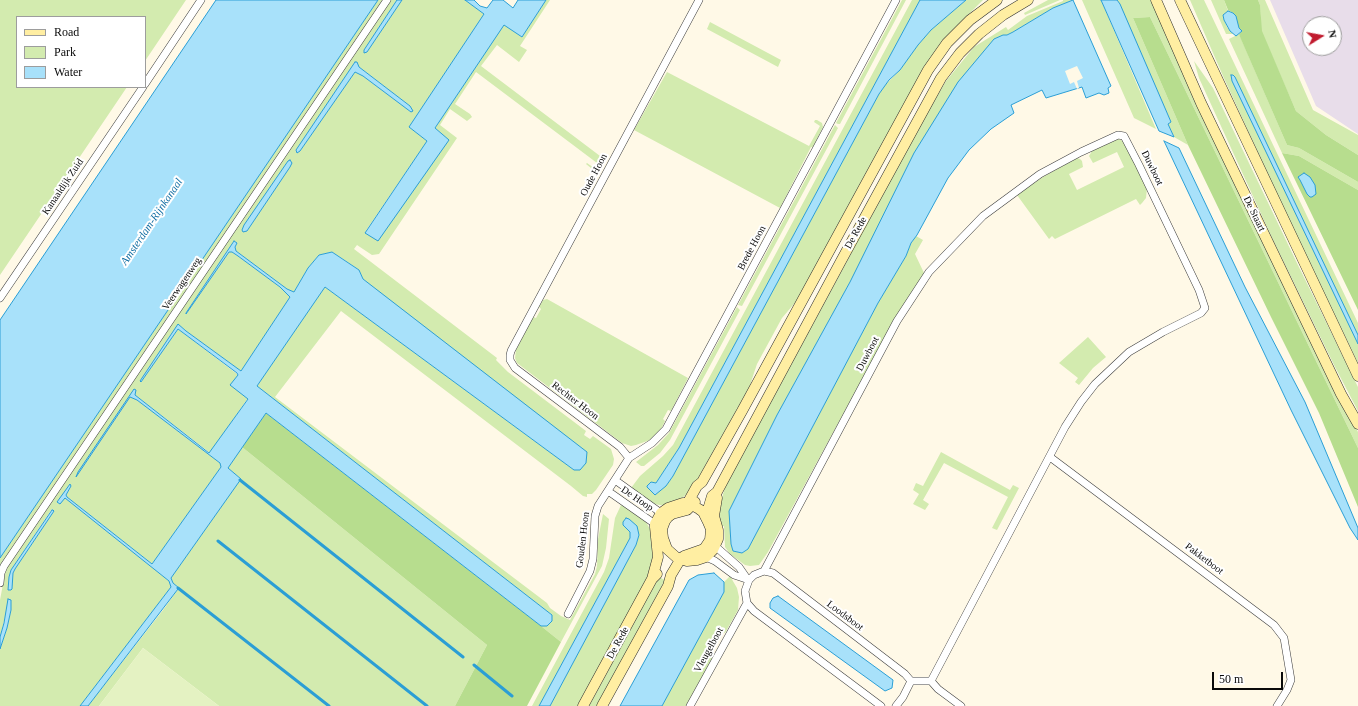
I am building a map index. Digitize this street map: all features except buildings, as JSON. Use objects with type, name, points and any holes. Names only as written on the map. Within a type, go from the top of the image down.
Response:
[{"type":"main road","name":"De Rede","points":[[690,504],[697,486],[702,482],[742,411],[928,70],[947,43],[970,20],[997,0]]},
{"type":"main road","name":"De Rede","points":[[710,516],[712,496],[717,492],[837,268],[942,78],[960,53],[979,34],[1003,15],[1028,0]]},
{"type":"main road","name":"De Staart","points":[[1156,0],[1212,125],[1341,394],[1358,424]]},
{"type":"main road","points":[[1180,0],[1358,376]]},
{"type":"main road","points":[[659,526],[661,513],[676,504],[690,504],[710,516],[712,543],[711,552],[706,556],[697,560],[684,561],[662,550],[654,532],[659,526],[663,525],[668,517],[672,514],[684,511],[690,504]]},
{"type":"main road","points":[[684,561],[684,556],[704,549],[712,543]]},
{"type":"main road","name":"De Rede","points":[[583,706],[652,579],[658,573],[662,550]]},
{"type":"main road","name":"De Rede","points":[[602,706],[668,586],[671,575],[684,561]]},
{"type":"street","points":[[146,82],[201,0]]},
{"type":"street","name":"Veerwagenweg","points":[[0,583],[1,573],[4,566],[387,0]]},
{"type":"street","name":"Oude Hoon","points":[[510,360],[511,351],[699,0]]},
{"type":"street","name":"Brede Hoon","points":[[608,491],[629,458],[652,443],[666,429],[896,0]]},
{"type":"street","name":"Kanaaldijk Zuid","points":[[0,298],[142,88]]},
{"type":"street","name":"Duwboot","points":[[764,571],[897,320],[930,272],[983,216],[1040,174],[1081,152],[1118,135],[1124,136],[1199,290],[1205,308],[1201,313],[1163,332],[1129,352],[1095,384],[1081,402],[1065,427],[931,680]]},
{"type":"street","name":"Rechter Hoon","points":[[510,360],[515,368],[620,447],[629,458]]},
{"type":"street","name":"Pakketboot","points":[[1050,457],[1274,625],[1284,638],[1291,680],[1287,690],[1277,706]]},
{"type":"street","name":"De Hoop","points":[[615,480],[661,513]]},
{"type":"street","name":"De Hoop","points":[[608,491],[659,526]]},
{"type":"street","name":"Gouden Hoon","points":[[568,614],[590,571],[593,559],[594,516],[598,506],[608,491]]},
{"type":"street","points":[[712,543],[739,567],[749,580]]},
{"type":"street","points":[[706,556],[734,575],[749,580]]},
{"type":"street","points":[[764,571],[754,575],[749,580],[745,591],[747,603],[754,611],[881,706]]},
{"type":"street","name":"Loodsboot","points":[[764,571],[772,573],[905,674],[911,681]]},
{"type":"street","name":"Vleugelboot","points":[[690,706],[747,603]]},
{"type":"street","points":[[896,706],[903,697],[911,681],[931,680],[938,689],[961,706]]},
{"type":"shaded area","points":[[1270,0],[1358,0],[1358,134],[1316,106]]},
{"type":"green space","points":[[0,0],[186,0],[146,60],[146,16],[16,16],[16,88],[126,88],[0,275]]},
{"type":"green space","points":[[378,0],[383,0],[0,567],[0,558]]},
{"type":"green space","points":[[391,0],[397,0],[364,50],[367,52],[402,0],[465,0],[484,14],[409,127],[427,141],[365,232],[448,140],[435,128],[504,24],[522,37],[546,0],[550,0],[520,46],[527,50],[519,62],[497,45],[481,66],[604,159],[596,172],[586,164],[587,163],[594,168],[597,163],[476,72],[455,104],[472,117],[467,121],[450,109],[440,125],[457,138],[379,254],[372,255],[357,245],[354,249],[497,358],[496,360],[508,372],[586,431],[584,435],[590,439],[593,436],[611,449],[614,459],[613,465],[596,490],[592,494],[587,494],[587,497],[583,496],[341,311],[275,397],[547,603],[550,608],[561,616],[570,620],[595,574],[597,566],[598,539],[603,514],[609,519],[606,548],[602,566],[561,642],[541,626],[547,626],[552,615],[257,386],[325,287],[574,470],[363,279],[359,270],[332,252],[319,255],[308,268],[294,292],[287,289],[236,251],[235,247],[237,243],[234,241],[186,314],[229,252],[232,252],[238,256],[280,287],[290,297],[241,371],[180,326],[172,333],[140,381],[141,382],[178,329],[237,374],[238,375],[231,385],[248,398],[210,453],[135,395],[135,389],[76,477],[130,397],[137,400],[220,463],[221,467],[152,564],[67,497],[66,495],[71,486],[70,484],[60,503],[64,497],[169,581],[171,587],[80,706],[0,706],[0,649],[11,610],[6,613],[0,637],[0,600],[6,568]],"holes":[[[355,62],[359,67],[410,106],[411,112],[363,76],[355,72],[300,151],[296,152]],[[288,161],[290,167],[247,231],[242,230]],[[52,509],[54,511],[15,569],[13,573],[12,589],[9,577],[11,570]]]},
{"type":"green space","points":[[902,0],[906,0],[840,124],[836,123]]},
{"type":"green space","points":[[912,0],[920,0],[679,448],[656,483],[651,482],[666,486],[673,476],[879,94],[931,30],[966,0],[983,0],[944,39],[923,69],[799,298],[782,318],[757,364],[749,388],[692,489],[680,500],[664,505],[652,503],[631,488],[640,476],[673,445]]},
{"type":"green space","points":[[1048,0],[1060,0],[1025,15],[1024,13]]},
{"type":"green space","points":[[1063,0],[1073,0],[1053,8],[1007,35],[1003,35],[850,282],[777,415],[729,511],[731,544],[733,551],[742,553],[748,549],[878,303],[906,256],[911,243],[916,236],[923,240],[915,254],[924,273],[897,315],[768,552],[759,565],[745,565],[730,554],[725,547],[724,526],[721,526],[719,513],[726,485],[926,115],[946,81],[974,47],[1006,27],[1008,30],[1027,16]]},
{"type":"green space","points":[[1082,0],[1101,0],[1156,129],[1134,118]]},
{"type":"green space","points":[[1117,0],[1154,0],[1330,381],[1358,432],[1358,448],[1150,17],[1133,18],[1188,145],[1174,137],[1168,124],[1171,122]]},
{"type":"green space","points":[[1190,0],[1204,0],[1358,323],[1358,363],[1291,225]]},
{"type":"green space","points":[[1211,0],[1224,0],[1228,11],[1223,16],[1227,27],[1233,34],[1226,34]]},
{"type":"green space","points":[[1224,0],[1258,0],[1260,5],[1262,31],[1296,111],[1326,135],[1358,155],[1358,182],[1299,148],[1287,145],[1240,37],[1239,34],[1242,31],[1239,28],[1233,13],[1228,10]]},
{"type":"green space","points":[[1258,0],[1265,0],[1313,110],[1358,135],[1358,155],[1326,135],[1296,111],[1261,31],[1260,5]]},
{"type":"green space","points":[[1150,17],[1358,448],[1358,507],[1319,413],[1188,145],[1133,18]]},
{"type":"green space","points":[[710,22],[781,60],[778,67],[707,29]]},
{"type":"green space","points":[[1239,34],[1287,145],[1299,148],[1358,182],[1358,190],[1299,156],[1282,153],[1229,39]]},
{"type":"green space","points":[[1194,61],[1213,88],[1358,387],[1358,411],[1273,240],[1199,78]]},
{"type":"green space","points":[[667,72],[809,146],[820,126],[814,122],[815,120],[822,123],[823,127],[813,147],[811,147],[780,208],[634,130]]},
{"type":"green space","points":[[835,125],[838,128],[742,306],[738,305]]},
{"type":"green space","points":[[1118,139],[1123,141],[1147,188],[1146,198],[1140,205],[1136,199],[1055,239],[1052,236],[1049,239],[1017,195],[1043,177],[1077,158],[1082,161],[1083,167],[1069,174],[1077,190],[1124,167],[1117,152],[1093,163],[1089,156],[1092,151]]},
{"type":"green space","points":[[1282,153],[1299,156],[1358,190],[1358,310]]},
{"type":"green space","points":[[547,299],[688,378],[671,411],[668,410],[663,419],[665,421],[661,429],[650,440],[631,446],[622,443],[517,363],[515,358],[516,350],[533,317],[536,318],[541,309],[539,307],[543,300]]},
{"type":"green space","points":[[737,307],[740,310],[670,440],[660,453],[644,466],[641,466],[636,462],[658,445],[669,433]]},
{"type":"green space","points":[[1088,337],[1106,357],[1093,368],[1079,385],[1075,382],[1078,378],[1059,363]]},
{"type":"green space","points":[[266,413],[561,642],[527,706],[455,706],[487,645],[242,447]]},
{"type":"green space","points":[[242,447],[487,645],[455,706],[219,706],[143,648],[99,706],[88,706],[179,588],[173,583],[171,578],[241,479],[228,468]]},
{"type":"green space","points":[[941,452],[1010,490],[1013,485],[1019,488],[997,530],[992,528],[1008,497],[944,463],[923,500],[929,504],[925,510],[913,504],[919,494],[913,490],[916,483],[923,486]]},
{"type":"green space","points":[[621,505],[627,507],[645,520],[651,531],[654,553],[647,579],[578,706],[550,706],[636,545],[639,535],[627,528],[630,532],[630,538],[539,706],[532,706],[604,572],[609,558],[615,518]]},
{"type":"green space","points":[[730,576],[737,588],[739,597],[738,610],[725,633],[723,632],[711,654],[713,657],[686,706],[662,706],[724,592],[724,582]]},
{"type":"green space","points":[[659,577],[665,580],[597,706],[589,706]]},
{"type":"green space","points":[[143,648],[219,706],[99,706]]},
{"type":"water","name":"Amsterdam-Rijnkanaal","points":[[216,0],[378,0],[0,558],[0,320]]},
{"type":"water","points":[[397,0],[402,0],[367,52],[364,53],[364,50]]},
{"type":"water","points":[[465,0],[474,0],[480,6],[487,8],[493,0],[503,0],[513,8],[518,0],[546,0],[522,37],[504,25],[435,128],[449,140],[378,241],[365,233],[427,141],[409,127],[484,14]]},
{"type":"water","points":[[920,0],[966,0],[931,30],[879,94],[673,476],[666,486],[655,495],[647,486],[651,482],[656,483],[679,448]]},
{"type":"water","points":[[1073,0],[1111,86],[1108,88],[1109,93],[1104,95],[1099,93],[1086,98],[1082,87],[1046,98],[1042,90],[1011,105],[1014,113],[991,129],[969,150],[948,178],[917,235],[911,243],[906,256],[878,303],[748,549],[742,553],[733,551],[731,544],[729,511],[777,415],[850,282],[914,153],[958,82],[994,39],[1007,35],[1053,8]]},
{"type":"water","points":[[1101,0],[1117,0],[1120,4],[1171,122],[1168,124],[1174,137],[1159,131]]},
{"type":"water","points":[[1228,11],[1236,16],[1239,28],[1242,31],[1236,36],[1230,31],[1224,20],[1223,15]]},
{"type":"water","points":[[355,62],[357,62],[359,67],[410,106],[413,111],[411,112],[363,76],[355,72],[300,151],[297,153],[296,150]]},
{"type":"water","points":[[1231,75],[1235,77],[1358,335],[1358,344],[1232,81]]},
{"type":"water","points":[[1164,141],[1179,148],[1245,287],[1305,402],[1358,528],[1358,540],[1350,528],[1291,410]]},
{"type":"water","points":[[290,160],[292,163],[290,167],[247,231],[243,232],[242,230],[244,225]]},
{"type":"water","points":[[1304,173],[1310,177],[1315,185],[1316,194],[1312,197],[1307,194],[1298,177]]},
{"type":"water","points":[[234,241],[237,243],[235,247],[236,251],[287,289],[294,292],[308,268],[319,255],[332,252],[359,270],[363,279],[587,452],[586,463],[580,470],[574,470],[325,287],[257,386],[552,615],[552,621],[547,626],[541,626],[266,413],[228,468],[241,479],[171,578],[173,583],[179,588],[88,706],[80,706],[171,587],[169,581],[65,498],[60,504],[57,502],[70,484],[71,486],[66,495],[67,497],[152,564],[221,467],[220,463],[137,400],[130,397],[76,477],[134,389],[136,390],[135,395],[209,453],[248,399],[230,385],[238,375],[237,373],[178,329],[141,382],[140,381],[178,324],[241,371],[290,297],[280,287],[238,256],[232,252],[229,252],[186,314]]},
{"type":"water","points":[[52,510],[54,511],[15,569],[13,573],[12,589],[8,590],[11,570]]},
{"type":"water","points":[[626,518],[637,526],[639,535],[636,545],[550,706],[539,706],[630,538],[630,532],[623,525]]},
{"type":"water","points":[[714,573],[724,582],[724,592],[662,706],[620,706],[689,580],[698,575]]},
{"type":"water","points":[[778,596],[893,680],[892,688],[885,691],[770,608],[770,603],[773,598]]},
{"type":"water","points":[[8,599],[11,600],[11,610],[0,649],[0,637]]},
{"type":"pier","points":[[1077,66],[1083,78],[1077,81],[1079,88],[1077,89],[1074,82],[1070,84],[1065,71]]},
{"type":"waterway","points":[[240,480],[463,657]]},
{"type":"waterway","points":[[218,541],[427,706]]},
{"type":"waterway","points":[[178,588],[329,706]]},
{"type":"waterway","points":[[474,665],[512,696]]}]
